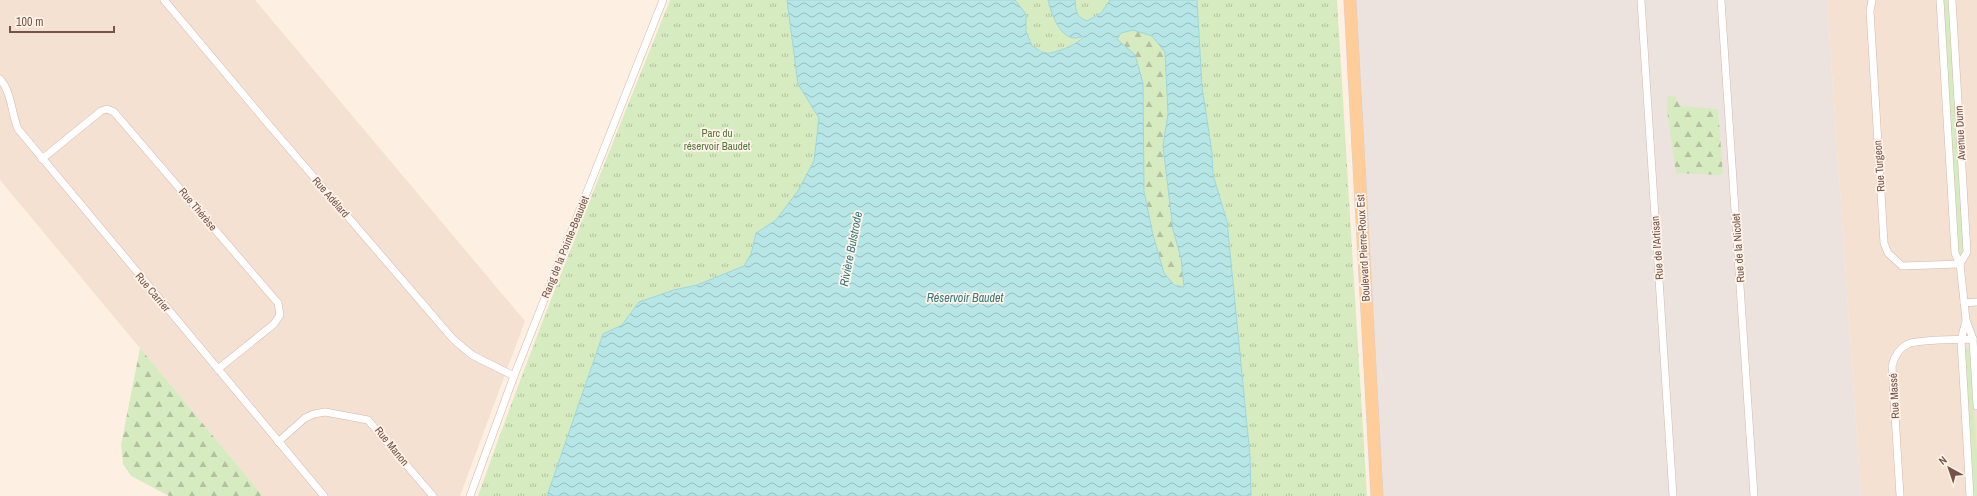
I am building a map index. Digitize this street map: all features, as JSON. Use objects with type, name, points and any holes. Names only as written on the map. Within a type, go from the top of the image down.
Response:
[{"type":"main road","name":"Boulevard Pierre-Roux Est","points":[[1350,0],[1377,496]]},
{"type":"street","name":"Rue Adélard","points":[[164,0],[274,131],[453,339],[472,355],[514,376]]},
{"type":"street","name":"Rang de la Pointe-Beaudet","points":[[470,496],[514,376],[663,0]]},
{"type":"street","name":"Rue de l'Artisan","points":[[1641,0],[1673,496]]},
{"type":"street","name":"Rue de la Nicolet","points":[[1721,0],[1754,496]]},
{"type":"street","name":"Rue Turgeon","points":[[1872,0],[1870,12],[1884,243],[1888,254],[1902,266],[1960,264]]},
{"type":"street","name":"Avenue Dunn","points":[[1940,0],[1955,253],[1960,264],[1966,320],[1973,339],[1977,406]]},
{"type":"street","name":"Avenue Dunn","points":[[1952,0],[1967,252],[1960,264]]},
{"type":"street","name":"Rue Carrier","points":[[0,79],[10,95],[14,118],[18,129],[324,496]]},
{"type":"street","name":"Rue Thérèse","points":[[42,159],[101,111],[107,109],[114,112],[278,304],[280,315],[274,324],[218,369]]},
{"type":"street","points":[[1964,303],[1977,302]]},
{"type":"street","name":"Avenue Dunn","points":[[1966,320],[1960,340],[1970,496]]},
{"type":"street","name":"Rue Massé","points":[[1900,496],[1892,366],[1894,358],[1899,351],[1908,344],[1973,339]]},
{"type":"street","name":"Rue Manon","points":[[278,442],[305,418],[314,414],[325,412],[368,420],[433,496]]},
{"type":"shaded area","points":[[0,0],[255,0],[525,321],[460,496],[263,496],[0,180]]},
{"type":"shaded area","points":[[1350,0],[1827,0],[1861,496],[1377,496]]},
{"type":"shaded area","points":[[1827,0],[1977,0],[1977,496],[1861,496]]},
{"type":"green space","name":"Parc du réservoir Baudet","points":[[670,0],[787,0],[798,84],[819,118],[814,161],[798,191],[776,220],[756,233],[751,254],[744,266],[697,285],[674,290],[639,302],[622,325],[603,334],[547,496],[478,496],[547,309]]},
{"type":"green space","points":[[1015,0],[1048,0],[1052,13],[1084,36],[1083,39],[1057,52],[1046,53],[1032,46],[1026,31],[1026,14]]},
{"type":"green space","points":[[1075,0],[1110,0],[1101,13],[1087,21],[1081,18],[1077,13]]},
{"type":"green space","points":[[1197,0],[1337,0],[1367,496],[1251,496],[1250,456],[1227,221],[1213,175],[1212,153],[1202,87]]},
{"type":"green space","points":[[1943,0],[1950,0],[1965,253],[1961,255],[1958,254]]},
{"type":"green space","points":[[1133,30],[1152,36],[1165,52],[1168,115],[1163,146],[1173,230],[1181,258],[1184,287],[1174,285],[1164,273],[1153,235],[1144,191],[1143,83],[1117,40],[1121,33]]},
{"type":"green space","points":[[1674,95],[1680,106],[1718,109],[1723,175],[1676,173],[1667,110],[1668,97]]},
{"type":"green space","points":[[140,348],[263,496],[169,496],[131,476],[123,464],[121,445]]},
{"type":"green space","points":[[1966,348],[1970,350],[1977,454],[1977,496],[1972,496],[1964,349]]},
{"type":"water","name":"Réservoir Baudet","points":[[787,0],[1015,0],[1026,14],[1026,31],[1032,46],[1045,53],[1050,53],[1067,48],[1078,42],[1084,36],[1074,38],[1069,37],[1060,29],[1051,11],[1048,0],[1075,0],[1077,13],[1081,18],[1087,21],[1101,13],[1110,0],[1197,0],[1202,87],[1212,153],[1213,175],[1227,221],[1250,456],[1251,496],[547,496],[603,334],[622,325],[639,302],[674,290],[697,285],[744,266],[751,254],[756,233],[776,220],[798,191],[814,161],[819,118],[798,84]],"holes":[[[1133,30],[1152,36],[1165,52],[1168,114],[1163,146],[1173,230],[1181,258],[1184,287],[1174,285],[1164,273],[1153,235],[1144,191],[1143,83],[1135,55],[1117,39],[1121,33]]]},
{"type":"water label","name":"Rivière Bulstrode","points":[[851,249]]}]
